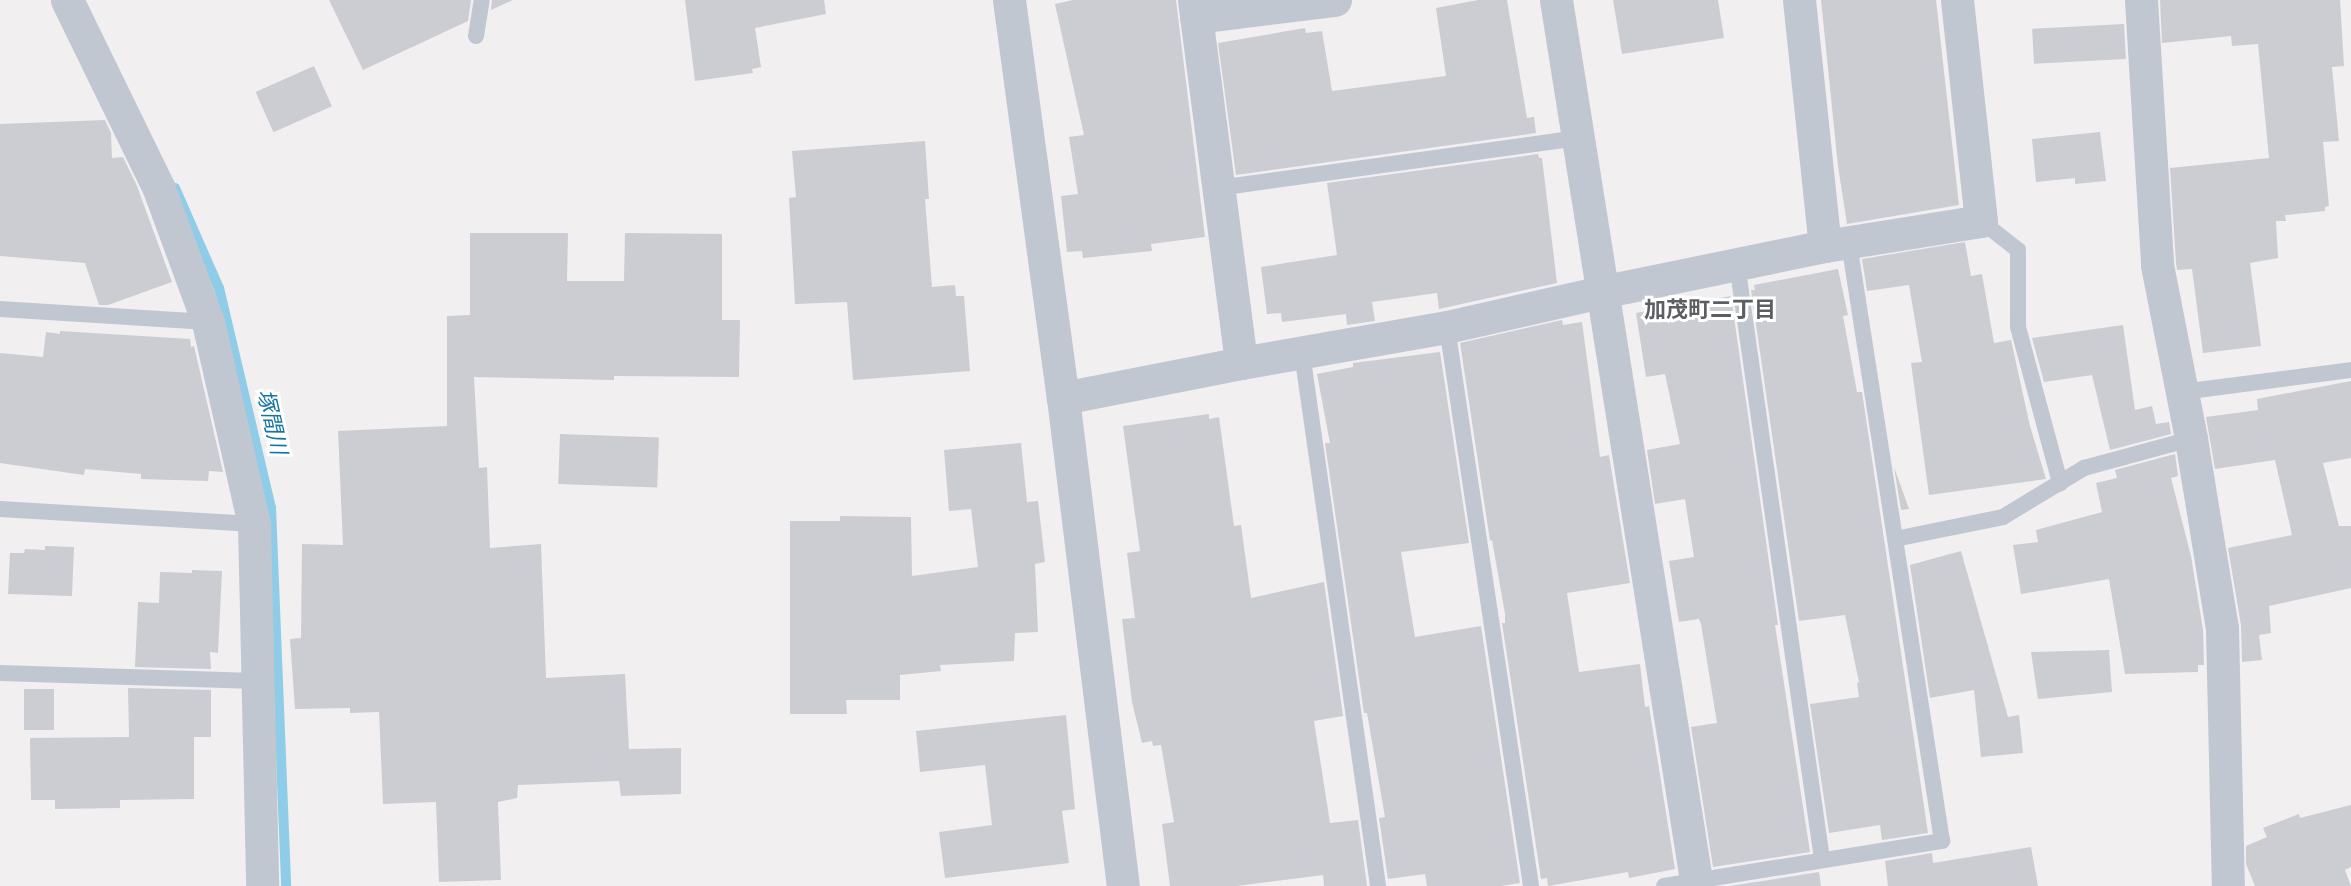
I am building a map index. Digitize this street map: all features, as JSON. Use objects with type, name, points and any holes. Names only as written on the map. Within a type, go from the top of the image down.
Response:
[{"type":"street","points":[[67,0],[159,189],[208,322],[254,524],[262,886]]},
{"type":"street","points":[[1009,0],[1063,398],[1122,886]]},
{"type":"street","points":[[1241,363],[1195,9],[1335,0]]},
{"type":"street","points":[[1556,0],[1600,292],[1697,883]]},
{"type":"street","points":[[1798,0],[1837,245]]},
{"type":"street","points":[[1063,398],[1241,363],[1447,327],[1737,264],[1981,221],[1957,0]]},
{"type":"street","points":[[2141,0],[2157,265],[2192,439],[2222,628],[2228,886]]},
{"type":"lane","points":[[476,36],[482,0]]},
{"type":"lane","points":[[1218,188],[1577,138]]},
{"type":"lane","points":[[1981,221],[2018,250],[2018,327],[2060,483]]},
{"type":"lane","points":[[1664,886],[1697,883],[1822,859],[1942,841],[1895,539],[1837,245]]},
{"type":"lane","points":[[1737,264],[1822,859]]},
{"type":"lane","points":[[0,309],[208,322]]},
{"type":"lane","points":[[1447,327],[1531,886]]},
{"type":"lane","points":[[1302,353],[1378,886]]},
{"type":"lane","points":[[2182,392],[2351,370]]},
{"type":"lane","points":[[1895,539],[2003,517],[2084,468],[2192,439]]},
{"type":"lane","points":[[0,509],[254,524]]},
{"type":"lane","points":[[0,673],[256,681]]},
{"type":"building","points":[[329,0],[471,0],[468,21],[363,70]]},
{"type":"building","points":[[492,0],[513,0],[491,10]]},
{"type":"building","points":[[685,0],[824,0],[826,14],[755,28],[761,67],[752,69],[753,73],[695,81]]},
{"type":"building","points":[[1073,0],[1176,0],[1205,237],[1151,244],[1152,251],[1083,258],[1082,251],[1067,252],[1061,196],[1078,194],[1069,137],[1084,135],[1055,4]]},
{"type":"building","points":[[1478,0],[1507,0],[1527,118],[1534,117],[1536,133],[1236,175],[1218,43],[1305,28],[1306,33],[1322,31],[1332,91],[1446,76],[1436,8]]},
{"type":"building","points":[[1613,0],[1718,0],[1724,38],[1622,54]]},
{"type":"building","points":[[1821,0],[1936,0],[1959,205],[1847,224],[1838,166]]},
{"type":"building","points":[[2160,0],[2340,0],[2344,66],[2332,67],[2339,141],[2323,142],[2329,206],[2325,207],[2325,211],[2285,215],[2286,221],[2276,221],[2278,258],[2250,263],[2261,346],[2203,353],[2192,269],[2177,270],[2170,168],[2269,158],[2258,44],[2232,46],[2231,36],[2162,43]]},
{"type":"building","points":[[2124,24],[2126,59],[2034,64],[2032,29]]},
{"type":"building","points":[[314,66],[332,106],[273,132],[256,92]]},
{"type":"building","points":[[105,120],[111,133],[112,158],[123,157],[137,186],[172,282],[108,305],[99,305],[85,263],[0,256],[0,124]]},
{"type":"building","points":[[2100,132],[2106,181],[2075,184],[2075,178],[2036,182],[2032,139]]},
{"type":"building","points":[[925,141],[929,199],[925,199],[932,287],[955,285],[956,296],[964,296],[970,371],[853,380],[847,302],[795,304],[789,198],[796,197],[792,151]]},
{"type":"building","points":[[1538,154],[1539,158],[1542,158],[1557,283],[1439,309],[1437,293],[1372,302],[1375,321],[1347,325],[1346,314],[1282,322],[1281,313],[1267,314],[1261,267],[1337,255],[1327,183]]},
{"type":"building","points":[[470,233],[568,233],[567,281],[624,281],[625,233],[722,234],[722,320],[740,320],[739,377],[614,376],[614,380],[474,377],[479,468],[487,467],[490,548],[541,544],[546,678],[625,674],[629,749],[681,748],[681,794],[621,796],[619,781],[518,785],[517,798],[498,802],[501,880],[439,882],[436,802],[383,804],[379,712],[350,713],[350,708],[295,709],[290,639],[301,638],[302,544],[343,545],[338,431],[447,426],[447,316],[470,315]]},
{"type":"building","points":[[1965,242],[1971,276],[1982,274],[1994,343],[2011,340],[2030,426],[2046,479],[1929,495],[1911,363],[1922,362],[1909,285],[1867,291],[1862,259]]},
{"type":"building","points":[[1838,269],[1848,315],[1843,316],[1857,392],[1862,392],[1928,833],[1882,840],[1880,825],[1829,833],[1810,704],[1859,697],[1857,683],[1859,682],[1845,615],[1799,621],[1751,290],[1755,290],[1754,285]]},
{"type":"building","points":[[1731,296],[1778,625],[1775,625],[1810,852],[1713,867],[1691,727],[1717,723],[1701,624],[1699,619],[1679,622],[1669,561],[1694,557],[1685,499],[1655,504],[1647,450],[1680,444],[1665,374],[1646,377],[1636,313]]},
{"type":"building","points":[[1562,320],[1563,325],[1582,322],[1600,457],[1609,455],[1630,583],[1567,593],[1579,672],[1640,664],[1645,707],[1649,706],[1675,869],[1629,878],[1628,872],[1548,886],[1547,878],[1541,879],[1502,623],[1505,623],[1505,614],[1492,540],[1490,541],[1460,343]]},
{"type":"building","points":[[2123,325],[2135,410],[2152,406],[2156,424],[2169,422],[2171,434],[2110,450],[2092,375],[2044,382],[2032,338]]},
{"type":"building","points":[[60,331],[190,339],[191,347],[194,346],[223,472],[209,471],[208,481],[141,479],[141,474],[85,469],[84,475],[0,463],[0,353],[43,357],[46,332],[60,334]]},
{"type":"building","points":[[1440,352],[1469,543],[1401,552],[1415,637],[1481,626],[1520,883],[1501,886],[1427,886],[1425,874],[1388,879],[1379,818],[1385,817],[1367,713],[1364,713],[1325,443],[1330,443],[1317,374],[1353,367],[1353,363]]},
{"type":"building","points":[[2351,381],[2351,458],[2323,463],[2339,526],[2351,526],[2351,588],[2269,606],[2271,633],[2259,635],[2262,660],[2242,662],[2241,625],[2228,548],[2292,535],[2275,460],[2215,469],[2206,417],[2258,410],[2257,399]]},
{"type":"building","points":[[1209,414],[1209,419],[1219,417],[1234,526],[1241,525],[1251,598],[1324,582],[1343,716],[1314,721],[1330,823],[1358,820],[1367,886],[1324,886],[1323,875],[1237,886],[1170,886],[1162,824],[1174,822],[1161,745],[1153,746],[1152,741],[1142,743],[1132,702],[1122,619],[1135,618],[1127,553],[1140,551],[1123,426]]},
{"type":"building","points":[[560,434],[659,437],[657,487],[558,484]]},
{"type":"building","points":[[1021,443],[1027,502],[1038,501],[1045,562],[1035,564],[1038,632],[1015,633],[1014,661],[940,665],[941,671],[900,675],[900,700],[846,700],[847,714],[790,714],[790,521],[840,521],[840,516],[911,517],[912,576],[978,567],[971,509],[949,511],[944,450]]},
{"type":"building","points":[[2175,454],[2178,476],[2171,478],[2191,556],[2203,630],[2204,665],[2198,665],[2198,672],[2125,674],[2109,579],[2021,594],[2013,545],[2038,542],[2036,530],[2102,512],[2096,483],[2117,478],[2115,470]]},
{"type":"building","points":[[1894,467],[1909,509],[1901,510]]},
{"type":"building","points":[[45,546],[74,547],[72,596],[8,594],[10,553],[24,553],[25,549],[45,550]]},
{"type":"building","points":[[1961,551],[2008,717],[2019,715],[2023,753],[1981,757],[1974,690],[1930,698],[1910,565]]},
{"type":"building","points":[[192,570],[222,571],[218,653],[210,652],[211,669],[135,667],[138,602],[159,603],[160,572],[192,573]]},
{"type":"building","points":[[2109,650],[2112,692],[2038,699],[2031,652]]},
{"type":"building","points":[[128,688],[211,690],[211,737],[194,737],[194,799],[120,800],[120,808],[55,809],[55,800],[31,800],[30,738],[129,737]]},
{"type":"building","points":[[24,689],[54,689],[54,730],[24,730]]},
{"type":"building","points":[[1066,715],[1075,809],[1062,811],[1069,863],[945,878],[939,832],[992,825],[985,765],[920,772],[916,731]]},
{"type":"building","points":[[2351,805],[2351,867],[2345,870],[2351,886],[2255,886],[2246,864],[2246,846],[2267,837],[2263,828],[2299,814],[2300,818]]},
{"type":"building","points":[[2031,847],[2038,886],[1888,886],[1885,861],[1932,853],[1933,863]]},
{"type":"building","points":[[1819,872],[1821,886],[1730,886]]},
{"type":"waterway","name":"塚間川","points":[[175,188],[219,288],[271,508],[286,886]]},
{"type":"district","name":"加茂町二丁目","points":[[1710,311]]}]
